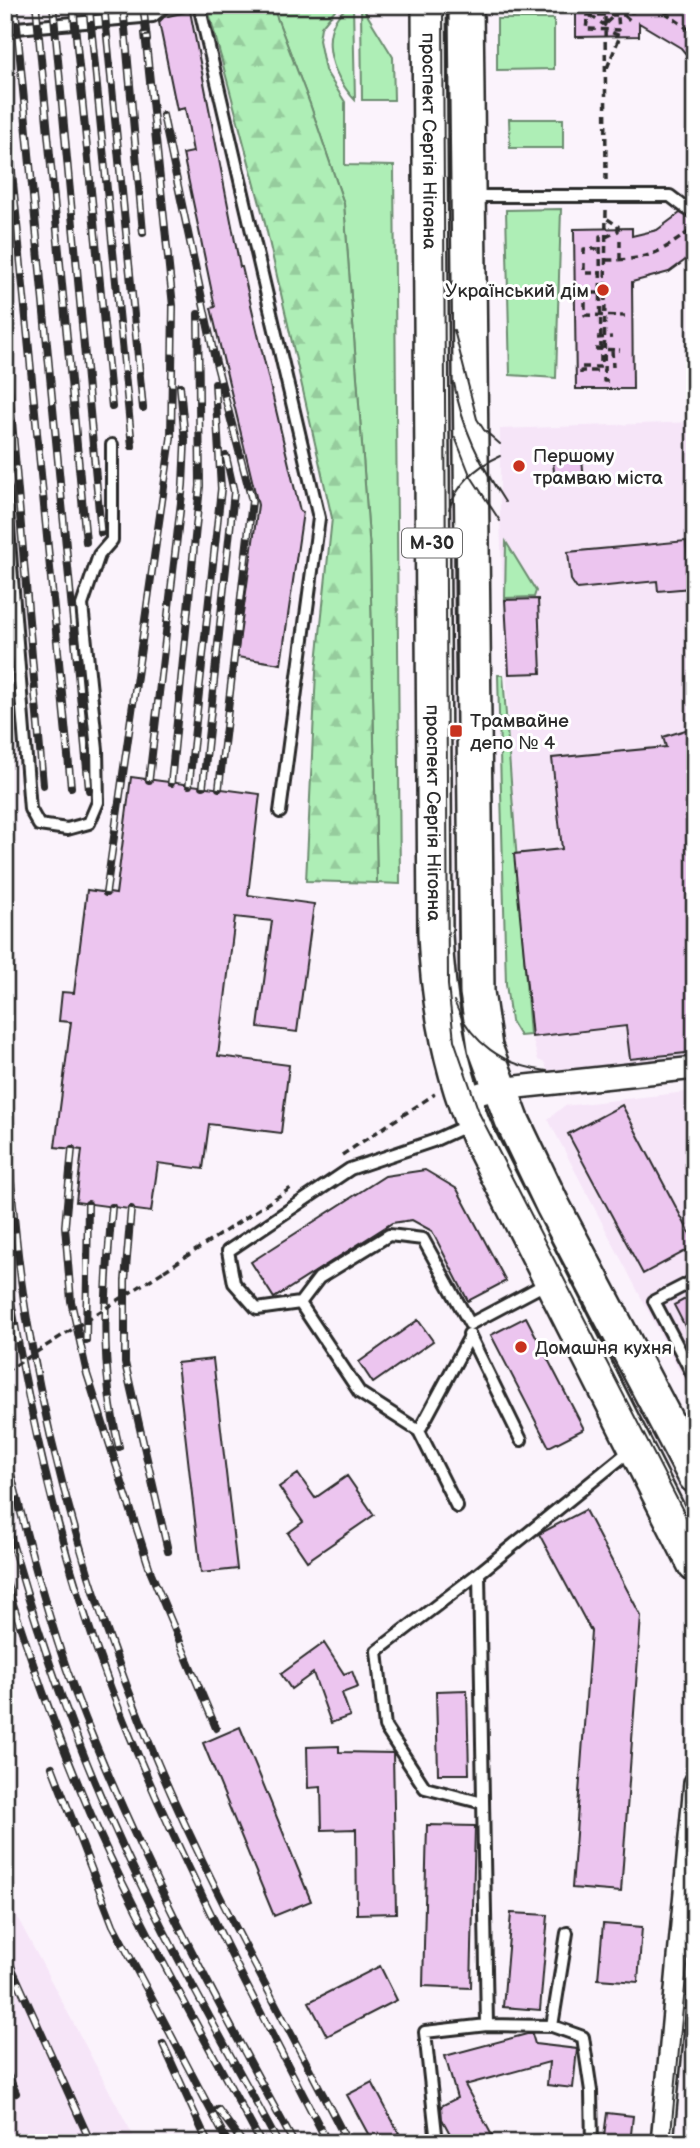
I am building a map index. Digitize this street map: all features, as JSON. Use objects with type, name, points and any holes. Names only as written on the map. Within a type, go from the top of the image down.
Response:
[{"type":"highway","name":"проспект Сергія Нігояна","points":[[429,5],[435,934],[440,1006],[468,1112],[695,1565]]},
{"type":"highway","name":"проспект Сергія Нігояна","points":[[466,5],[477,992],[485,1047],[499,1089],[552,1204],[695,1476]]},
{"type":"street","points":[[468,1112],[481,1093],[499,1089],[695,1068]]},
{"type":"street","points":[[662,2143],[695,1783]]},
{"type":"lane","points":[[5,29],[153,16],[166,5]]},
{"type":"lane","points":[[199,5],[319,517],[280,812]]},
{"type":"lane","points":[[467,196],[670,196],[687,209]]},
{"type":"lane","points":[[5,489],[30,809],[39,825],[67,829],[89,823],[98,802],[95,727],[82,604],[99,555],[112,540],[112,445]]},
{"type":"lane","points":[[419,1431],[469,1338],[470,1324],[423,1239],[389,1235],[319,1278],[300,1303],[257,1309],[234,1283],[228,1251],[350,1169],[433,1141],[468,1112]]},
{"type":"lane","points":[[695,1280],[654,1301],[695,1379]]},
{"type":"lane","points":[[470,1324],[552,1281]]},
{"type":"lane","points":[[300,1303],[360,1393],[419,1431],[457,1507]]},
{"type":"lane","points":[[469,1338],[521,1440]]},
{"type":"lane","points":[[483,1803],[425,1788],[385,1727],[377,1651],[479,1573],[636,1445]]},
{"type":"lane","points":[[479,1573],[487,2025]]},
{"type":"lane","points":[[552,2026],[567,1933]]},
{"type":"lane","points":[[437,2143],[425,2032],[487,2025],[552,2026],[583,2037],[591,2091],[592,2143]]},
{"type":"path","points":[[594,6],[617,6],[626,12],[633,12],[633,5]]},
{"type":"path","points":[[654,5],[695,34]]},
{"type":"path","points":[[594,6],[586,29],[606,24],[616,15],[617,6]]},
{"type":"path","points":[[594,6],[589,15],[619,30],[617,6]]},
{"type":"path","points":[[594,6],[602,15]]},
{"type":"path","points":[[594,6],[585,17],[624,15]]},
{"type":"path","points":[[594,6],[594,19]]},
{"type":"path","points":[[594,6],[606,24],[620,36],[606,70]]},
{"type":"path","points":[[617,6],[631,21]]},
{"type":"path","points":[[599,280],[606,249],[606,24]]},
{"type":"path","points":[[591,236],[606,237],[618,231],[618,226],[606,218]]},
{"type":"path","points":[[600,260],[620,260],[660,253],[695,227]]},
{"type":"path","points":[[606,237],[600,236],[603,368],[604,382],[612,382]]},
{"type":"path","points":[[620,240],[620,260]]},
{"type":"path","points":[[593,244],[600,245],[603,368]]},
{"type":"path","points":[[584,254],[584,249],[606,249]]},
{"type":"path","points":[[584,263],[584,273],[600,273]]},
{"type":"path","points":[[617,290],[585,293],[585,315],[625,316]]},
{"type":"path","points":[[595,314],[602,315]]},
{"type":"path","points":[[597,338],[611,337]]},
{"type":"path","points":[[595,349],[620,350]]},
{"type":"path","points":[[583,359],[583,367],[581,374],[581,371],[592,370],[612,367],[612,351]]},
{"type":"path","points":[[597,360],[604,360]]},
{"type":"path","points":[[583,367],[592,370]]},
{"type":"path","points":[[5,1372],[164,1271]]},
{"type":"shaded area","points":[[695,422],[695,1063],[550,1079],[545,1063],[538,1060],[532,1037],[514,854],[500,521],[500,429]]},
{"type":"shaded area","points":[[695,1091],[695,1401],[548,1119],[564,1106]]},
{"type":"shaded area","points":[[5,1894],[137,2143],[5,2143]]},
{"type":"green space","points":[[207,5],[272,5],[344,204],[370,551],[377,883],[306,881],[316,672],[332,518],[264,219]]},
{"type":"green space","points":[[272,5],[339,5],[321,27],[319,40],[325,70],[345,102],[345,165],[394,166],[400,884],[377,883],[370,551],[344,204]]},
{"type":"green space","points":[[353,5],[355,100],[339,78],[330,52],[333,26],[339,15]]},
{"type":"green space","points":[[361,5],[393,57],[394,100],[362,100]]},
{"type":"green space","points":[[497,19],[554,19],[554,69],[497,70]]},
{"type":"green space","points":[[509,119],[563,119],[563,148],[510,148]]},
{"type":"green space","points":[[561,209],[556,378],[510,375],[506,210]]},
{"type":"green space","points":[[506,542],[536,591],[534,597],[505,598]]},
{"type":"green space","points":[[498,675],[503,675],[530,1035],[520,1036],[511,1021],[506,984]]},
{"type":"building","points":[[576,5],[688,5],[695,9],[695,65],[681,48],[639,23],[639,36],[576,37]]},
{"type":"building","points":[[190,11],[240,267],[300,511],[303,512],[281,664],[237,657],[258,505],[211,308],[215,307],[183,154],[193,152],[185,108],[177,110],[159,22],[164,17]]},
{"type":"building","name":"Український дім","points":[[695,210],[695,253],[669,272],[632,282],[633,389],[576,389],[574,229],[632,228],[632,236],[657,230],[680,213],[691,216]]},
{"type":"building","points":[[582,458],[584,481],[555,483],[553,461]]},
{"type":"building","points":[[686,541],[691,588],[658,591],[657,581],[577,589],[571,580],[568,552]]},
{"type":"building","points":[[538,599],[541,673],[509,674],[505,600]]},
{"type":"building","points":[[695,727],[695,1052],[630,1059],[626,1026],[532,1037],[514,854],[562,849],[552,758],[666,747],[663,737]]},
{"type":"building","points":[[131,777],[260,794],[248,895],[314,904],[297,1032],[258,1027],[272,921],[235,917],[218,1056],[289,1065],[281,1133],[209,1124],[203,1169],[158,1163],[151,1212],[76,1202],[82,1150],[55,1147],[71,1022],[59,1021],[62,992],[74,993],[87,890],[116,894]]},
{"type":"building","points":[[622,1105],[695,1243],[695,1246],[643,1274],[568,1134]]},
{"type":"building","points":[[425,1170],[457,1189],[506,1281],[468,1301],[432,1231],[412,1220],[392,1223],[274,1298],[251,1262],[385,1176]]},
{"type":"building","points":[[695,1294],[695,1346],[674,1305]]},
{"type":"building","points":[[526,1317],[584,1429],[549,1447],[491,1335]]},
{"type":"building","points":[[418,1320],[433,1341],[373,1383],[359,1362]]},
{"type":"building","points":[[213,1359],[237,1569],[201,1573],[177,1363]]},
{"type":"building","points":[[298,1474],[315,1498],[347,1476],[374,1515],[307,1561],[288,1533],[303,1522],[279,1487]]},
{"type":"building","points":[[585,1510],[641,1616],[621,1892],[572,1888],[591,1631],[539,1534]]},
{"type":"building","points":[[324,1643],[344,1674],[352,1671],[358,1687],[342,1693],[350,1716],[331,1723],[313,1673],[291,1689],[281,1674]]},
{"type":"building","points":[[467,1690],[469,1774],[438,1774],[436,1691]]},
{"type":"building","points":[[240,1727],[311,1901],[274,1916],[203,1743]]},
{"type":"building","points":[[339,1746],[339,1752],[393,1753],[396,1913],[357,1914],[356,1829],[322,1830],[321,1787],[308,1788],[307,1747]]},
{"type":"building","points":[[427,1825],[475,1826],[471,1988],[423,1986]]},
{"type":"building","points":[[511,1913],[548,1915],[540,2010],[503,2007]]},
{"type":"building","points":[[603,1924],[642,1927],[638,1982],[598,1979]]},
{"type":"building","points":[[380,1966],[397,2000],[327,2036],[309,2002]]},
{"type":"building","points":[[532,2034],[535,2044],[577,2049],[573,2088],[547,2085],[549,2062],[465,2085],[496,2143],[455,2143],[442,2119],[441,2106],[457,2098],[445,2056]]},
{"type":"building","points":[[372,2082],[399,2133],[380,2143],[373,2143],[347,2095]]},
{"type":"building","points":[[607,2113],[633,2116],[630,2143],[603,2143]]},
{"type":"tram line","points":[[443,5],[448,985],[454,1040],[480,1115],[695,1534]]},
{"type":"tram line","points":[[454,330],[477,419],[484,430],[500,444]]},
{"type":"tram line","points":[[454,383],[473,445],[505,502]]},
{"type":"tram line","points":[[455,437],[470,475],[500,521]]},
{"type":"tram line","points":[[449,509],[457,491],[468,477],[500,456]]},
{"type":"tram line","points":[[456,551],[457,681]]},
{"type":"tram line","points":[[458,891],[459,1003]]},
{"type":"tram line","points":[[454,1001],[469,1029],[490,1050],[517,1064],[547,1071]]},
{"type":"tram line","points":[[670,2143],[695,1884]]},
{"type":"railway","points":[[15,5],[89,790]]},
{"type":"railway","points":[[36,5],[86,542]]},
{"type":"railway","points":[[53,5],[101,533]]},
{"type":"railway","points":[[73,5],[112,407]]},
{"type":"railway","points":[[89,5],[132,446]]},
{"type":"railway","points":[[104,5],[143,408]]},
{"type":"railway","points":[[123,5],[143,233]]},
{"type":"railway","points":[[143,5],[147,40]]},
{"type":"railway","points":[[106,893],[171,438],[173,306],[145,33]]},
{"type":"railway","points":[[5,99],[71,787]]},
{"type":"railway","points":[[163,115],[214,355],[252,501],[219,788]]},
{"type":"railway","points":[[171,783],[200,486],[198,314]]},
{"type":"railway","points":[[5,339],[43,785]]},
{"type":"railway","points":[[189,785],[221,489],[215,383]]},
{"type":"railway","points":[[149,780],[183,485],[185,440],[180,386]]},
{"type":"railway","points":[[203,786],[234,492],[226,456]]},
{"type":"railway","points":[[5,1105],[18,1250],[30,1337],[64,1491],[94,1592],[129,1691],[170,1792],[244,1944],[348,2143]]},
{"type":"railway","points":[[72,1149],[65,1226],[71,1301],[87,1374],[151,1573],[216,1728]]},
{"type":"railway","points":[[86,1340],[88,1204]]},
{"type":"railway","points":[[112,1207],[105,1327],[108,1387],[119,1447]]},
{"type":"railway","points":[[131,1209],[125,1281],[125,1363],[168,1551]]},
{"type":"railway","points":[[5,1263],[34,1425],[60,1532],[111,1689],[186,1862],[328,2143]]},
{"type":"railway","points":[[5,1450],[55,1635],[99,1753],[177,1922],[294,2143]]},
{"type":"railway","points":[[5,1517],[58,1687],[107,1810],[161,1925],[278,2143]]},
{"type":"railway","points":[[5,1579],[53,1720],[110,1857],[261,2143]]},
{"type":"railway","points":[[52,1767],[113,1925],[228,2143]]},
{"type":"railway","points":[[5,1953],[91,2143]]},
{"type":"railway","points":[[163,2044],[208,2143]]},
{"type":"railway","points":[[5,2069],[16,2093]]},
{"type":"railway","points":[[218,2109],[243,2143]]},
{"type":"place","name":"Український дім","points":[[603,290]]},
{"type":"place","name":"Першому трамваю міста","points":[[519,466]]},
{"type":"place","name":"Трамвайне депо № 4","points":[[456,731]]},
{"type":"place","name":"Домашня кухня","points":[[521,1347]]}]
